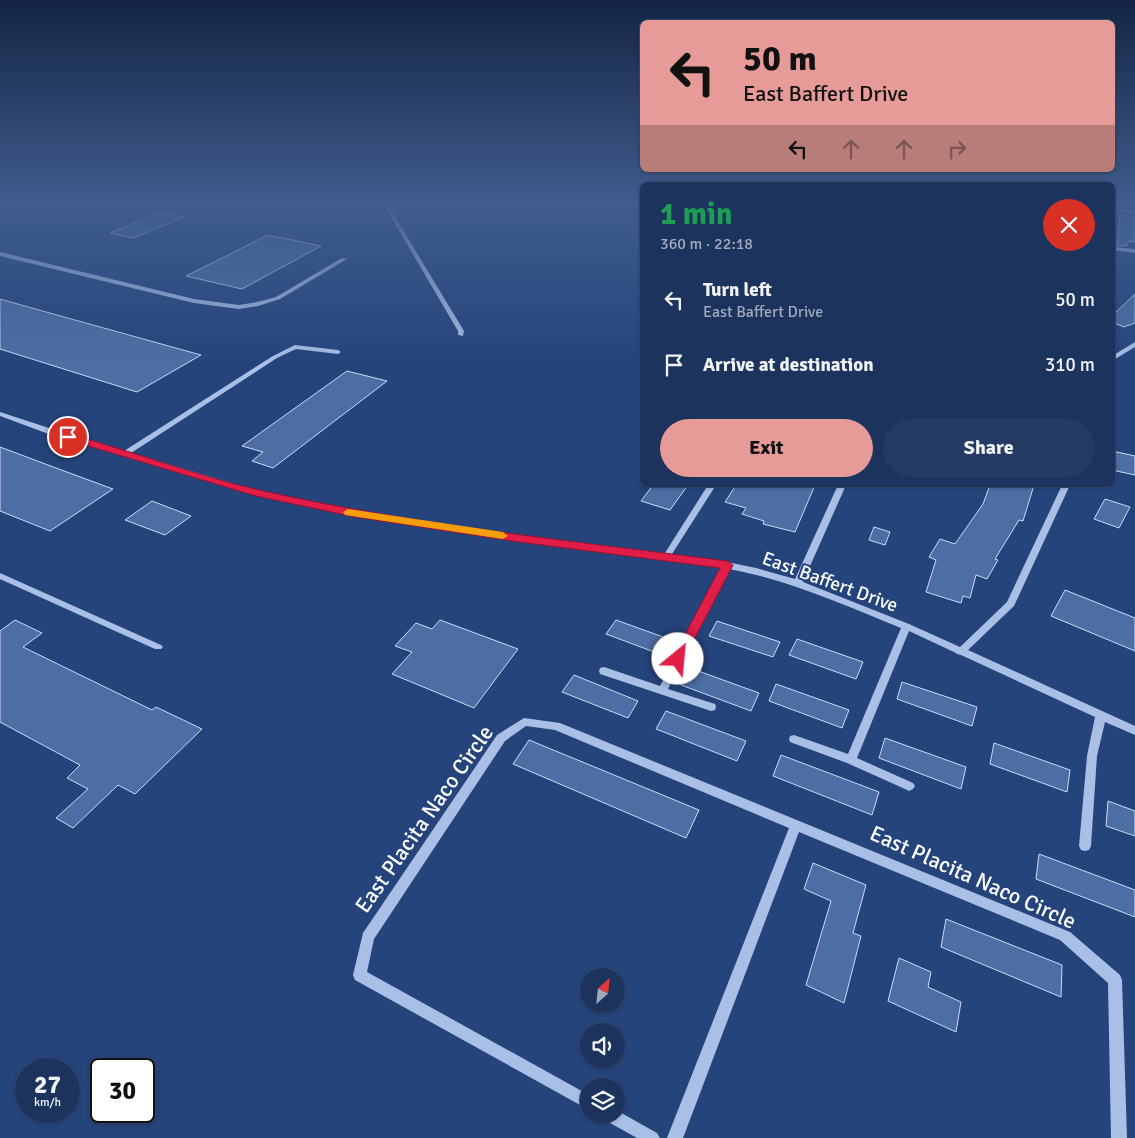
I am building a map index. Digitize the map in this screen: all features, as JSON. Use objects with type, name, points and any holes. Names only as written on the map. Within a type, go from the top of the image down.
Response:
[{"type":"street","points":[[17,258],[194,301],[239,307],[268,302],[344,259]]},
{"type":"street","points":[[418,258],[461,331],[461,335]]},
{"type":"street","points":[[1115,357],[1135,344]]},
{"type":"street","points":[[125,454],[275,357],[295,347],[338,352]]},
{"type":"street","name":"East Baffert Drive","points":[[0,414],[49,431],[259,494],[355,514],[519,538],[727,565],[798,583],[906,626],[1135,730]]},
{"type":"street","points":[[667,556],[711,487]]},
{"type":"street","points":[[798,583],[841,487]]},
{"type":"street","points":[[960,652],[1011,604],[1065,487]]},
{"type":"street","points":[[662,691],[727,565]]},
{"type":"street","points":[[0,576],[158,647]]},
{"type":"street","points":[[851,760],[906,626]]},
{"type":"street","points":[[604,671],[711,707]]},
{"type":"street","points":[[1085,846],[1092,756],[1101,715]]},
{"type":"street","name":"East Placita Naco Circle","points":[[580,1098],[360,975],[368,937],[501,738],[524,722],[556,726],[1065,936],[1115,980],[1119,1138]]},
{"type":"street","points":[[794,739],[851,760],[910,786]]},
{"type":"street","points":[[675,1138],[796,825]]},
{"type":"street","points":[[624,1123],[652,1138]]},
{"type":"building","points":[[222,258],[299,258],[242,289],[186,276]]},
{"type":"building","points":[[1135,294],[1135,323],[1124,327],[1115,323],[1115,313]]},
{"type":"building","points":[[0,299],[201,355],[137,392],[0,349]]},
{"type":"building","points":[[347,371],[387,381],[273,468],[252,461],[263,452],[242,446]]},
{"type":"building","points":[[0,447],[113,489],[50,531],[0,511]]},
{"type":"building","points":[[1115,452],[1135,456],[1135,475],[1115,471]]},
{"type":"building","points":[[652,487],[687,487],[670,510],[641,501]]},
{"type":"building","points":[[735,487],[814,487],[795,532],[763,524],[764,521],[742,514],[746,508],[725,502]]},
{"type":"building","points":[[989,487],[1033,487],[1023,521],[1019,520],[995,559],[998,560],[987,579],[976,575],[970,598],[963,596],[961,603],[926,592],[936,560],[929,557],[940,539],[955,544],[983,504]]},
{"type":"building","points":[[1105,499],[1130,507],[1119,528],[1094,519]]},
{"type":"building","points":[[152,501],[191,516],[165,535],[125,520]]},
{"type":"building","points":[[874,527],[890,532],[885,545],[869,540]]},
{"type":"building","points":[[1065,590],[1135,618],[1135,651],[1051,616]]},
{"type":"building","points":[[15,620],[42,633],[23,647],[152,710],[156,707],[202,729],[135,794],[118,785],[73,828],[56,818],[88,789],[67,778],[80,765],[0,722],[0,631]]},
{"type":"building","points":[[440,620],[518,649],[474,708],[392,674],[412,652],[395,646],[416,623],[432,629]]},
{"type":"building","points":[[616,620],[666,638],[657,653],[606,634]]},
{"type":"building","points":[[717,621],[780,642],[773,657],[709,636]]},
{"type":"building","points":[[797,639],[863,662],[856,679],[789,655]]},
{"type":"building","points":[[690,668],[759,693],[751,711],[681,685]]},
{"type":"building","points":[[574,675],[638,701],[628,718],[562,692]]},
{"type":"building","points":[[902,682],[977,707],[972,726],[897,699]]},
{"type":"building","points":[[776,684],[849,710],[842,728],[769,701]]},
{"type":"building","points":[[666,711],[746,741],[737,761],[656,729]]},
{"type":"building","points":[[885,738],[966,767],[961,789],[879,758]]},
{"type":"building","points":[[529,740],[699,810],[686,838],[513,764]]},
{"type":"building","points":[[994,743],[1070,770],[1067,792],[990,764]]},
{"type":"building","points":[[781,755],[879,792],[872,815],[773,776]]},
{"type":"building","points":[[1108,801],[1135,811],[1135,836],[1106,826]]},
{"type":"building","points":[[1039,854],[1135,890],[1135,917],[1036,879]]},
{"type":"building","points":[[813,863],[866,885],[853,933],[861,936],[844,1003],[806,985],[831,901],[804,889]]},
{"type":"building","points":[[946,919],[1062,965],[1061,997],[941,947]]},
{"type":"building","points":[[899,958],[931,972],[928,987],[961,1002],[956,1032],[888,1001]]},
{"type":"slow traffic","points":[[348,512],[503,536]]},
{"type":"route","points":[[68,437],[259,494],[355,514],[519,538],[727,565],[678,659]]}]
